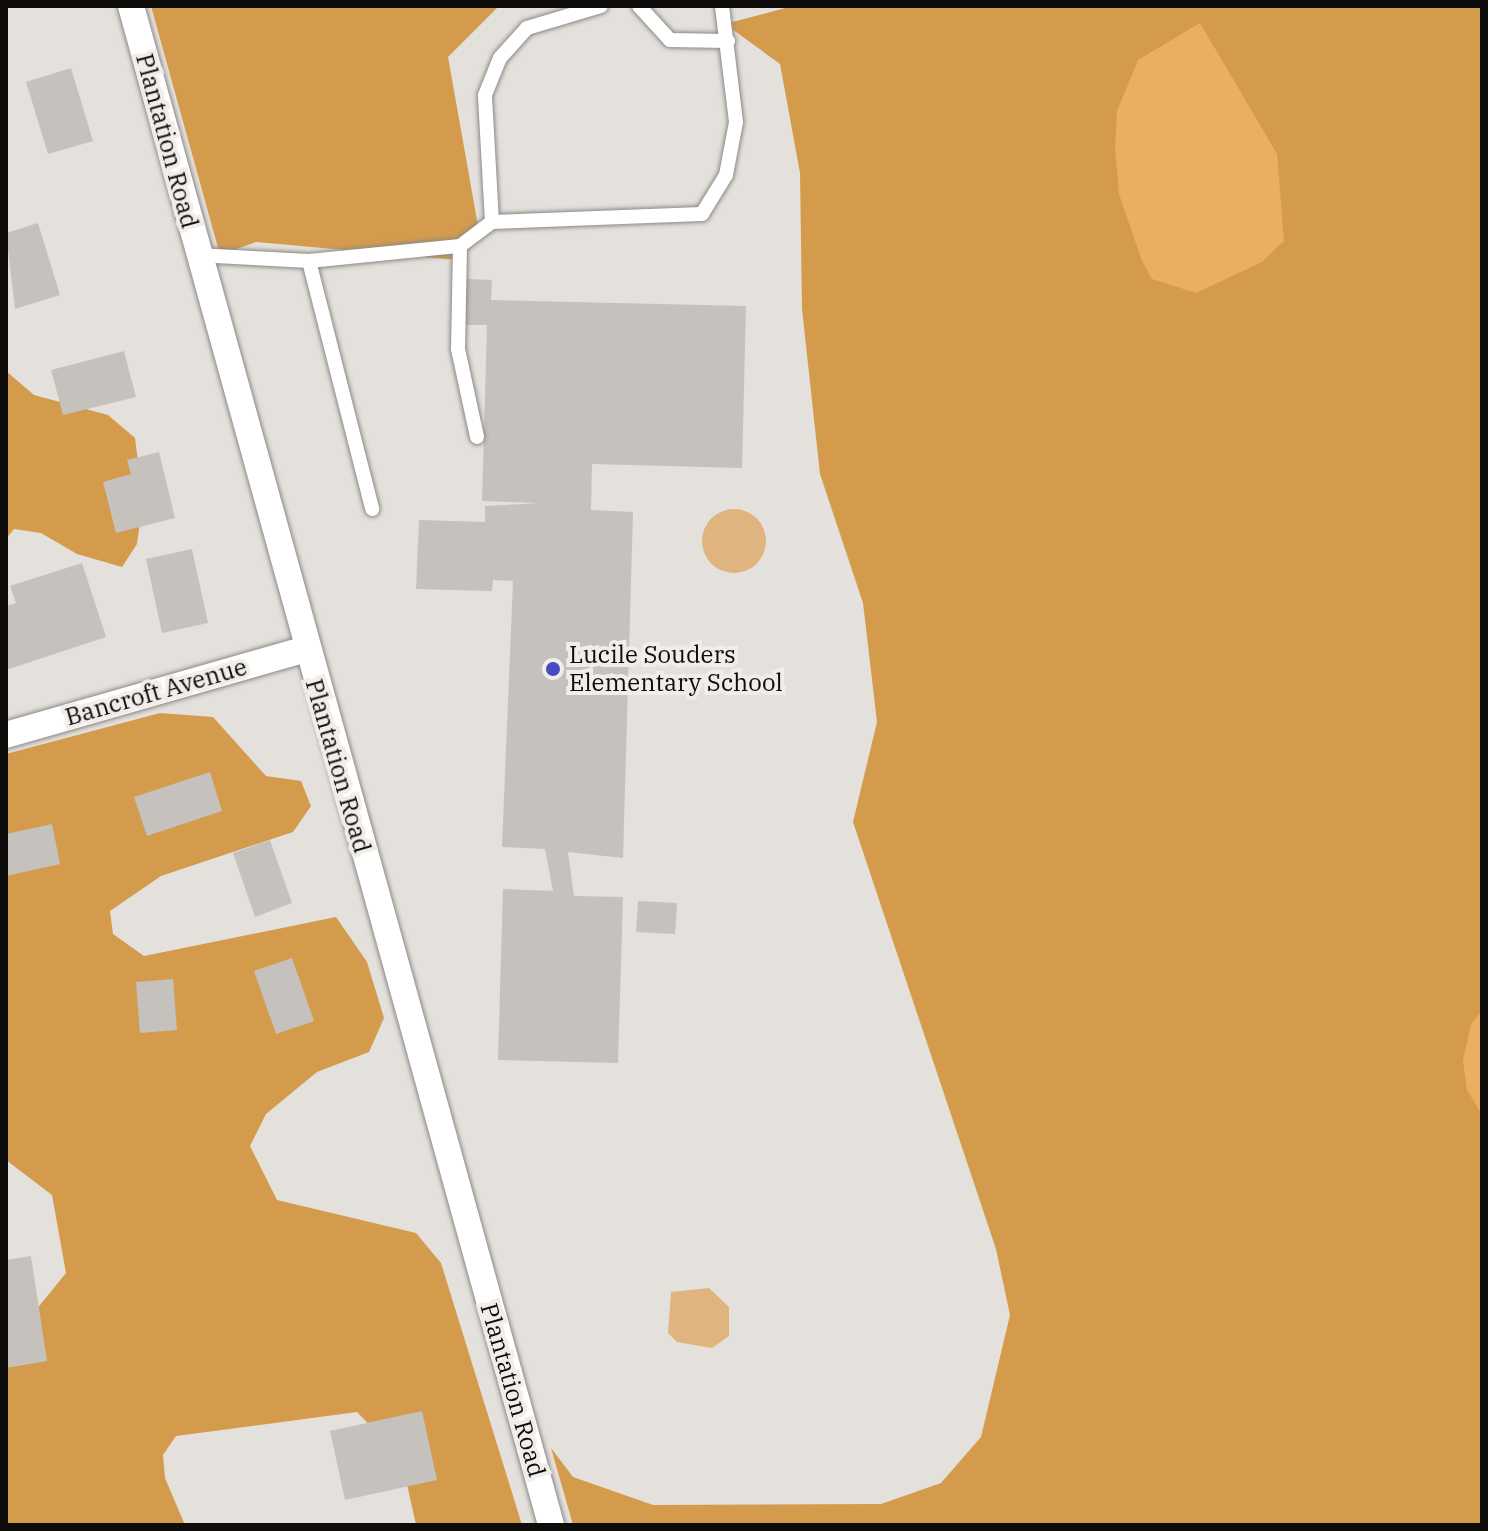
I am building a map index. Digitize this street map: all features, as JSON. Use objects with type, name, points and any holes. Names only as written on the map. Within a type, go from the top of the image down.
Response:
[{"type":"street","name":"Plantation Road","points":[[131,6],[197,255],[551,1525]]},
{"type":"street","name":"Bancroft Avenue","points":[[6,735],[306,649]]},
{"type":"lane","points":[[492,222],[485,95],[500,58],[527,28],[601,6]]},
{"type":"lane","points":[[639,6],[670,40],[728,41]]},
{"type":"lane","points":[[197,255],[309,261],[460,246],[492,222],[702,214],[726,175],[736,122],[722,6]]},
{"type":"lane","points":[[460,246],[458,349],[477,437]]},
{"type":"lane","points":[[309,261],[372,509]]},
{"type":"shaded area","points":[[151,6],[499,6],[448,57],[480,237],[457,260],[256,242],[220,255]]},
{"type":"shaded area","points":[[793,6],[1482,6],[1482,1525],[573,1525],[551,1448],[573,1477],[653,1505],[881,1504],[941,1483],[981,1437],[1010,1315],[996,1249],[853,822],[877,722],[863,603],[820,474],[802,309],[800,173],[780,64],[725,24]]},
{"type":"shaded area","points":[[1200,23],[1277,154],[1284,241],[1262,262],[1196,293],[1152,279],[1142,261],[1119,194],[1115,148],[1117,111],[1138,60]]},
{"type":"shaded area","points":[[6,371],[34,395],[108,415],[135,438],[143,500],[137,544],[122,567],[77,554],[41,533],[14,529],[6,539]]},
{"type":"shaded area","points":[[734,509],[752,515],[760,523],[766,541],[760,559],[752,567],[734,573],[716,567],[708,559],[702,541],[708,523],[716,515]]},
{"type":"shaded area","points":[[160,713],[213,717],[266,776],[301,781],[311,806],[293,832],[161,876],[110,911],[113,934],[144,956],[336,917],[367,962],[384,1018],[369,1052],[317,1072],[266,1114],[250,1146],[277,1200],[416,1233],[441,1263],[522,1525],[416,1525],[401,1457],[357,1412],[176,1436],[163,1455],[165,1478],[185,1525],[6,1525],[6,1347],[66,1273],[52,1195],[6,1160],[6,754]]},
{"type":"shaded area","points":[[1482,1011],[1482,1115],[1467,1090],[1463,1061],[1471,1024]]},
{"type":"shaded area","points":[[709,1288],[729,1307],[729,1336],[712,1348],[677,1342],[668,1333],[671,1292]]},
{"type":"building","points":[[71,68],[93,141],[48,154],[26,82]]},
{"type":"building","points":[[38,223],[60,295],[15,309],[6,233]]},
{"type":"building","points":[[466,279],[492,280],[491,300],[746,306],[742,468],[592,464],[591,510],[633,512],[623,858],[568,852],[574,896],[623,897],[618,1063],[498,1060],[503,889],[553,891],[545,849],[502,847],[513,581],[493,580],[492,591],[416,589],[419,520],[485,522],[485,506],[541,503],[482,501],[487,325],[465,325]]},
{"type":"building","points":[[124,351],[136,397],[63,415],[51,370]]},
{"type":"building","points":[[159,452],[175,518],[116,533],[103,482],[131,474],[127,460]]},
{"type":"building","points":[[192,549],[208,623],[162,633],[146,559]]},
{"type":"building","points":[[82,563],[106,637],[6,670],[6,606],[16,603],[10,586]]},
{"type":"building","points":[[210,772],[222,811],[147,836],[134,797]]},
{"type":"building","points":[[52,824],[60,864],[6,876],[6,834]]},
{"type":"building","points":[[270,840],[292,903],[255,917],[233,853]]},
{"type":"building","points":[[638,901],[677,903],[675,934],[636,932]]},
{"type":"building","points":[[292,958],[314,1021],[276,1034],[254,971]]},
{"type":"building","points":[[173,979],[177,1030],[140,1033],[136,982]]},
{"type":"building","points":[[31,1256],[47,1361],[6,1368],[6,1260]]},
{"type":"building","points":[[422,1411],[437,1480],[345,1500],[330,1431]]},
{"type":"place","name":"Lucile Souders Elementary School","points":[[553,669]]}]
